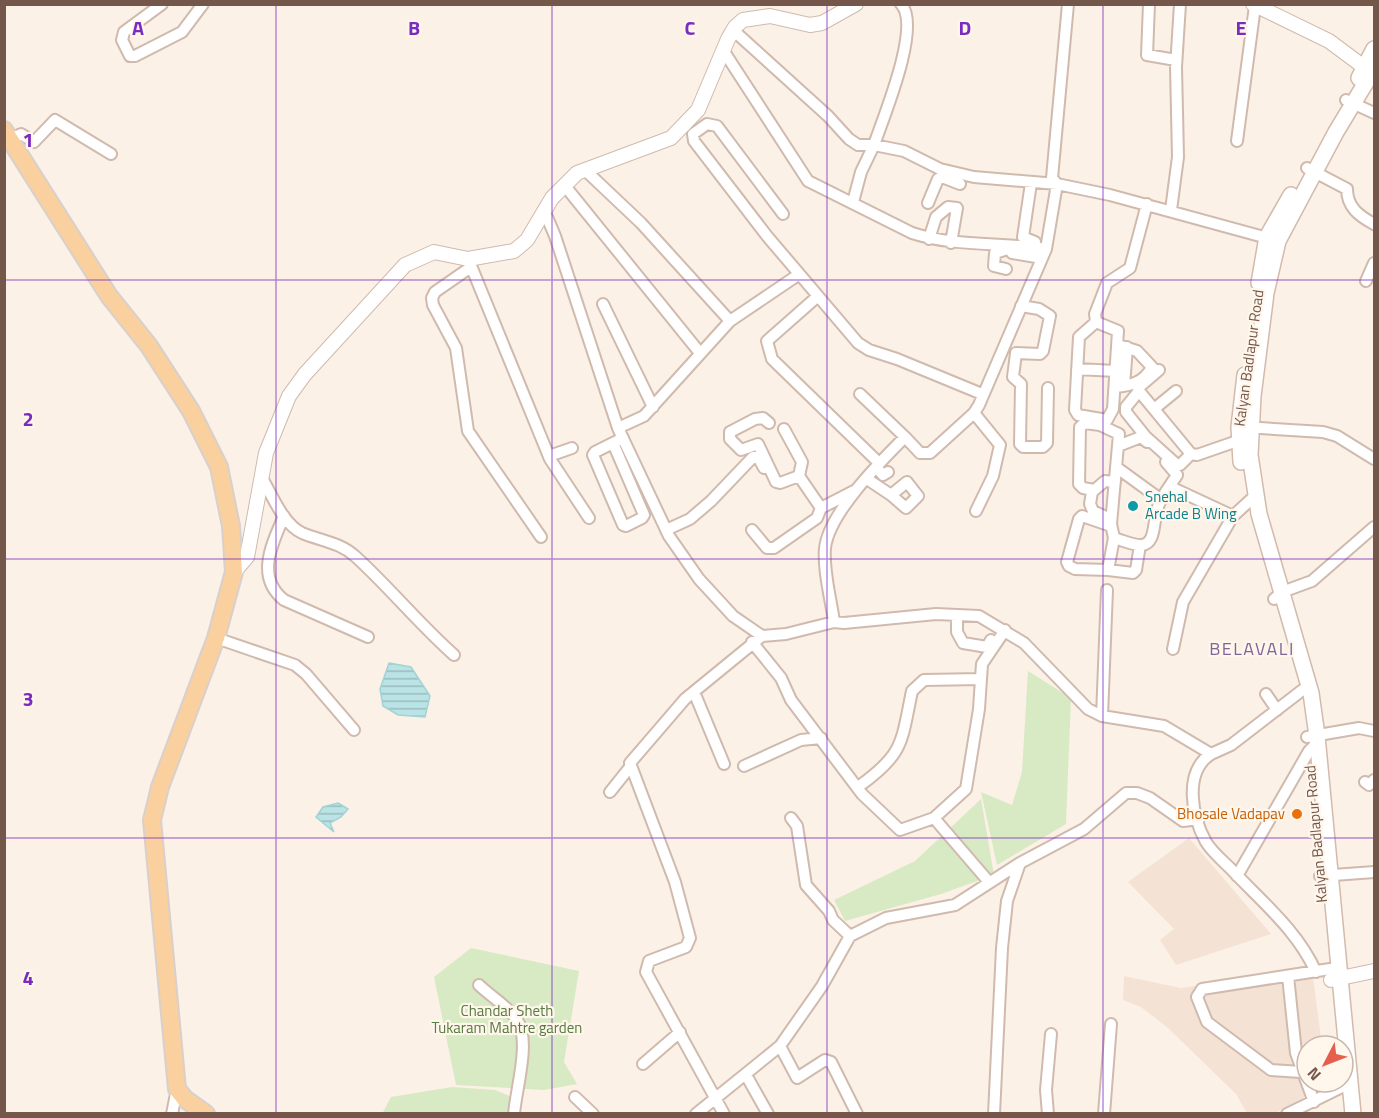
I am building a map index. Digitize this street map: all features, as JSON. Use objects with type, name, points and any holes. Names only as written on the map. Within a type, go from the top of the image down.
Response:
[{"type":"main road","points":[[1370,70],[1374,49]]},
{"type":"main road","name":"Kalyan Badlapur Road","points":[[1336,1034],[1329,975],[1325,876],[1313,741],[1305,689],[1261,539],[1252,498],[1245,433],[1273,239],[1349,102],[1370,70]]},
{"type":"main road","points":[[6,137],[109,296],[149,346],[191,411],[219,467],[231,526],[234,572],[216,638],[160,787],[152,820],[177,1089],[185,1099],[206,1113]]},
{"type":"main road","points":[[1329,975],[1337,1034]]},
{"type":"main road","points":[[1344,1094],[1344,1113]]},
{"type":"main road","points":[[1347,1094],[1353,1113]]},
{"type":"street","points":[[162,4],[124,33],[122,40],[130,56],[135,56],[182,32],[196,7]]},
{"type":"street","points":[[541,537],[468,431],[456,348],[433,305],[432,298],[435,292],[469,263],[514,251],[527,240],[544,210],[577,173],[671,138],[698,110],[733,30],[743,20],[755,16],[770,16],[810,25],[822,23],[856,4]]},
{"type":"street","points":[[853,202],[861,172],[874,145],[901,65],[909,20],[901,4]]},
{"type":"street","points":[[1057,184],[1052,178],[1068,4]]},
{"type":"street","points":[[1149,4],[1147,55],[1176,60]]},
{"type":"street","points":[[1171,210],[1178,157],[1176,60],[1180,4]]},
{"type":"street","points":[[1237,141],[1254,5],[1329,41],[1370,70]]},
{"type":"street","points":[[733,30],[828,116],[849,139],[858,145],[874,145],[904,151],[940,169],[960,183]]},
{"type":"street","points":[[723,50],[803,175],[814,184],[912,233],[929,239],[1014,249],[1045,250]]},
{"type":"street","points":[[1349,102],[1374,113]]},
{"type":"street","points":[[6,137],[21,134],[34,142],[55,120],[111,154]]},
{"type":"street","points":[[783,214],[717,126],[707,124],[693,134],[694,141],[798,275],[858,343],[868,350],[897,359],[982,394]]},
{"type":"street","points":[[585,170],[641,223],[730,321]]},
{"type":"street","points":[[1310,171],[1347,189],[1347,200],[1354,210],[1374,224]]},
{"type":"street","points":[[928,203],[942,177],[960,183],[1057,184],[1171,210],[1273,239]]},
{"type":"street","points":[[1031,183],[1023,237],[1045,250]]},
{"type":"street","points":[[860,393],[920,453],[930,453],[974,413],[1045,250],[1057,184]]},
{"type":"street","points":[[565,186],[700,353]]},
{"type":"street","points":[[1096,322],[1095,314],[1107,283],[1130,268],[1147,204]]},
{"type":"street","points":[[929,239],[936,217],[948,207],[957,208],[951,243]]},
{"type":"street","points":[[544,210],[555,236],[618,436],[644,515],[626,526],[623,525],[593,455],[595,452],[618,436],[644,416],[730,321],[798,275]]},
{"type":"street","points":[[1006,269],[994,266],[995,253],[1014,249]]},
{"type":"street","points":[[234,572],[247,557],[266,453],[289,396],[305,374],[405,266],[434,252],[469,263]]},
{"type":"street","points":[[469,263],[549,456],[589,518]]},
{"type":"street","points":[[1365,281],[1374,263]]},
{"type":"street","points":[[818,296],[767,341],[769,352],[772,358],[878,465],[883,474],[888,472]]},
{"type":"street","points":[[603,304],[653,407]]},
{"type":"street","points":[[1002,346],[1016,353],[1040,354],[1043,351],[1050,316],[1039,309],[1021,306]]},
{"type":"street","points":[[1096,322],[1116,328],[1122,346],[1119,387],[1113,409],[1107,420],[1078,415],[1075,410],[1079,337],[1096,322]]},
{"type":"street","points":[[1119,387],[1116,371],[1122,346]]},
{"type":"street","points":[[1119,387],[1138,383],[1148,375],[1152,367],[1137,351],[1122,346]]},
{"type":"street","points":[[1013,377],[1016,353]]},
{"type":"street","points":[[1077,369],[1116,371]]},
{"type":"street","points":[[1159,370],[1138,388],[1139,391],[1126,407],[1126,412],[1151,441],[1176,464],[1180,465],[1191,454]]},
{"type":"street","points":[[992,371],[1013,377],[1021,384],[1020,444],[1023,447],[1044,447],[1047,443],[1048,388]]},
{"type":"street","points":[[1139,391],[1168,401],[1167,425],[1191,454],[1197,455],[1245,433],[1323,432],[1337,436],[1374,459]]},
{"type":"street","points":[[974,413],[1000,445],[993,476],[976,511]]},
{"type":"street","points":[[769,423],[763,418],[755,419],[730,432],[730,439],[741,450],[758,444],[776,482],[780,483],[799,476]]},
{"type":"street","points":[[1094,490],[1083,488],[1079,484],[1080,426],[1085,423],[1113,430],[1119,434],[1111,522],[1114,538],[1108,570]]},
{"type":"street","points":[[1151,441],[1167,425]]},
{"type":"street","points":[[784,429],[802,462],[799,476],[821,508]]},
{"type":"street","points":[[618,436],[666,530],[706,586],[734,616],[762,636]]},
{"type":"street","points":[[752,530],[761,544],[767,548],[774,548],[817,518],[821,508],[854,490],[867,479],[905,437]]},
{"type":"street","points":[[1114,538],[1140,545],[1153,538],[1155,515],[1162,496],[1177,475],[1158,452],[1141,437],[1118,446]]},
{"type":"street","points":[[549,456],[572,448]]},
{"type":"street","points":[[666,530],[690,519],[711,501],[753,457],[758,457],[773,482]]},
{"type":"street","points":[[1116,467],[1162,496],[1181,490],[1233,516]]},
{"type":"street","points":[[262,478],[285,516],[301,532],[350,551],[421,626],[454,655]]},
{"type":"street","points":[[867,479],[891,495]]},
{"type":"street","points":[[1111,522],[1093,511],[1090,504],[1094,490],[1105,481],[1115,482]]},
{"type":"street","points":[[834,622],[825,550],[831,530],[854,490]]},
{"type":"street","points":[[1173,649],[1183,602],[1233,516],[1252,498]]},
{"type":"street","points":[[285,516],[270,550],[268,582],[275,593],[284,600],[368,638]]},
{"type":"street","points":[[1111,522],[1082,516],[1079,519],[1067,562],[1069,566],[1075,569],[1132,573],[1136,570],[1140,545]]},
{"type":"street","points":[[1278,596],[1311,580],[1374,527]]},
{"type":"street","points":[[1102,716],[1107,590]]},
{"type":"street","points":[[610,792],[630,767],[632,760],[694,692],[762,636],[834,622],[936,614],[979,616],[1024,643],[1088,709],[1102,716],[1164,726],[1211,753]]},
{"type":"street","points":[[957,615],[957,632],[963,643],[987,647],[995,631],[1003,629]]},
{"type":"street","points":[[752,642],[781,678],[791,700],[858,787],[900,830],[934,818],[966,789],[973,757],[982,664],[1003,629]]},
{"type":"street","points":[[216,638],[295,665],[306,674],[354,730]]},
{"type":"street","points":[[858,787],[884,768],[896,755],[912,691],[917,686],[924,680],[981,679]]},
{"type":"street","points":[[1305,689],[1231,746],[1204,758],[1193,776],[1192,795],[1206,843],[1293,932],[1329,975]]},
{"type":"street","points":[[694,692],[724,764]]},
{"type":"street","points":[[1266,694],[1278,710]]},
{"type":"street","points":[[1237,876],[1313,741],[1359,728],[1374,731]]},
{"type":"street","points":[[744,766],[801,740],[821,738]]},
{"type":"street","points":[[630,767],[675,882],[690,938],[689,945],[649,961],[646,972],[724,1113]]},
{"type":"street","points":[[696,1113],[780,1046],[822,987],[850,936],[886,918],[955,905],[1020,863],[1084,829],[1126,793],[1137,793],[1150,798],[1183,821],[1199,819]]},
{"type":"street","points":[[791,818],[796,826],[806,885],[829,911],[833,920],[850,936]]},
{"type":"street","points":[[934,818],[989,882]]},
{"type":"street","points":[[994,1113],[1002,948],[1007,901],[1020,863]]},
{"type":"street","points":[[1325,876],[1374,872]]},
{"type":"street","points":[[1295,1072],[1271,1070],[1207,1022],[1197,998],[1202,989],[1288,976],[1329,975],[1374,970]]},
{"type":"street","points":[[1288,976],[1295,1043]]},
{"type":"street","points":[[479,985],[516,1018],[521,1026],[523,1046],[514,1113]]},
{"type":"street","points":[[1104,1113],[1111,1024]]},
{"type":"street","points":[[643,1064],[680,1032]]},
{"type":"street","points":[[1048,1113],[1046,1090],[1051,1034]]},
{"type":"street","points":[[780,1046],[797,1078],[825,1060],[831,1062],[857,1113]]},
{"type":"street","points":[[746,1075],[768,1113]]},
{"type":"street","points":[[172,1113],[177,1089]]},
{"type":"street","points":[[1311,1094],[1314,1102]]},
{"type":"street","points":[[1287,1113],[1327,1094]]},
{"type":"street","points":[[575,1097],[593,1113]]},
{"type":"shaded area","points":[[1189,838],[1271,934],[1176,965],[1160,940],[1174,929],[1128,882]]},
{"type":"shaded area","points":[[1312,969],[1320,1034],[1295,1034],[1295,1094],[1311,1094],[1275,1113],[1247,1113],[1236,1094],[1168,1028],[1141,1007],[1123,1000],[1124,976],[1181,988]]},
{"type":"green space","points":[[1028,671],[1071,698],[1066,824],[997,865],[981,792],[1012,805],[1022,772]]},
{"type":"green space","points":[[981,799],[994,875],[941,894],[845,921],[834,900],[915,861]]},
{"type":"green space","name":"Chandar Sheth Tukaram Mahtre garden","points":[[471,948],[579,971],[564,1062],[577,1084],[544,1090],[456,1085],[434,977]]},
{"type":"green space","points":[[452,1087],[495,1090],[512,1097],[512,1113],[382,1114],[391,1097]]},
{"type":"water","points":[[389,663],[411,667],[430,696],[425,717],[398,715],[383,706],[380,689]]},
{"type":"water","points":[[338,803],[348,809],[341,817],[330,823],[334,832],[316,817],[323,807]]},
{"type":"place","name":"Snehal Arcade B Wing","points":[[1133,506]]},
{"type":"place","name":"Bhosale Vadapav","points":[[1297,814]]},
{"type":"district","name":"BELAVALI","points":[[1252,649]]}]
